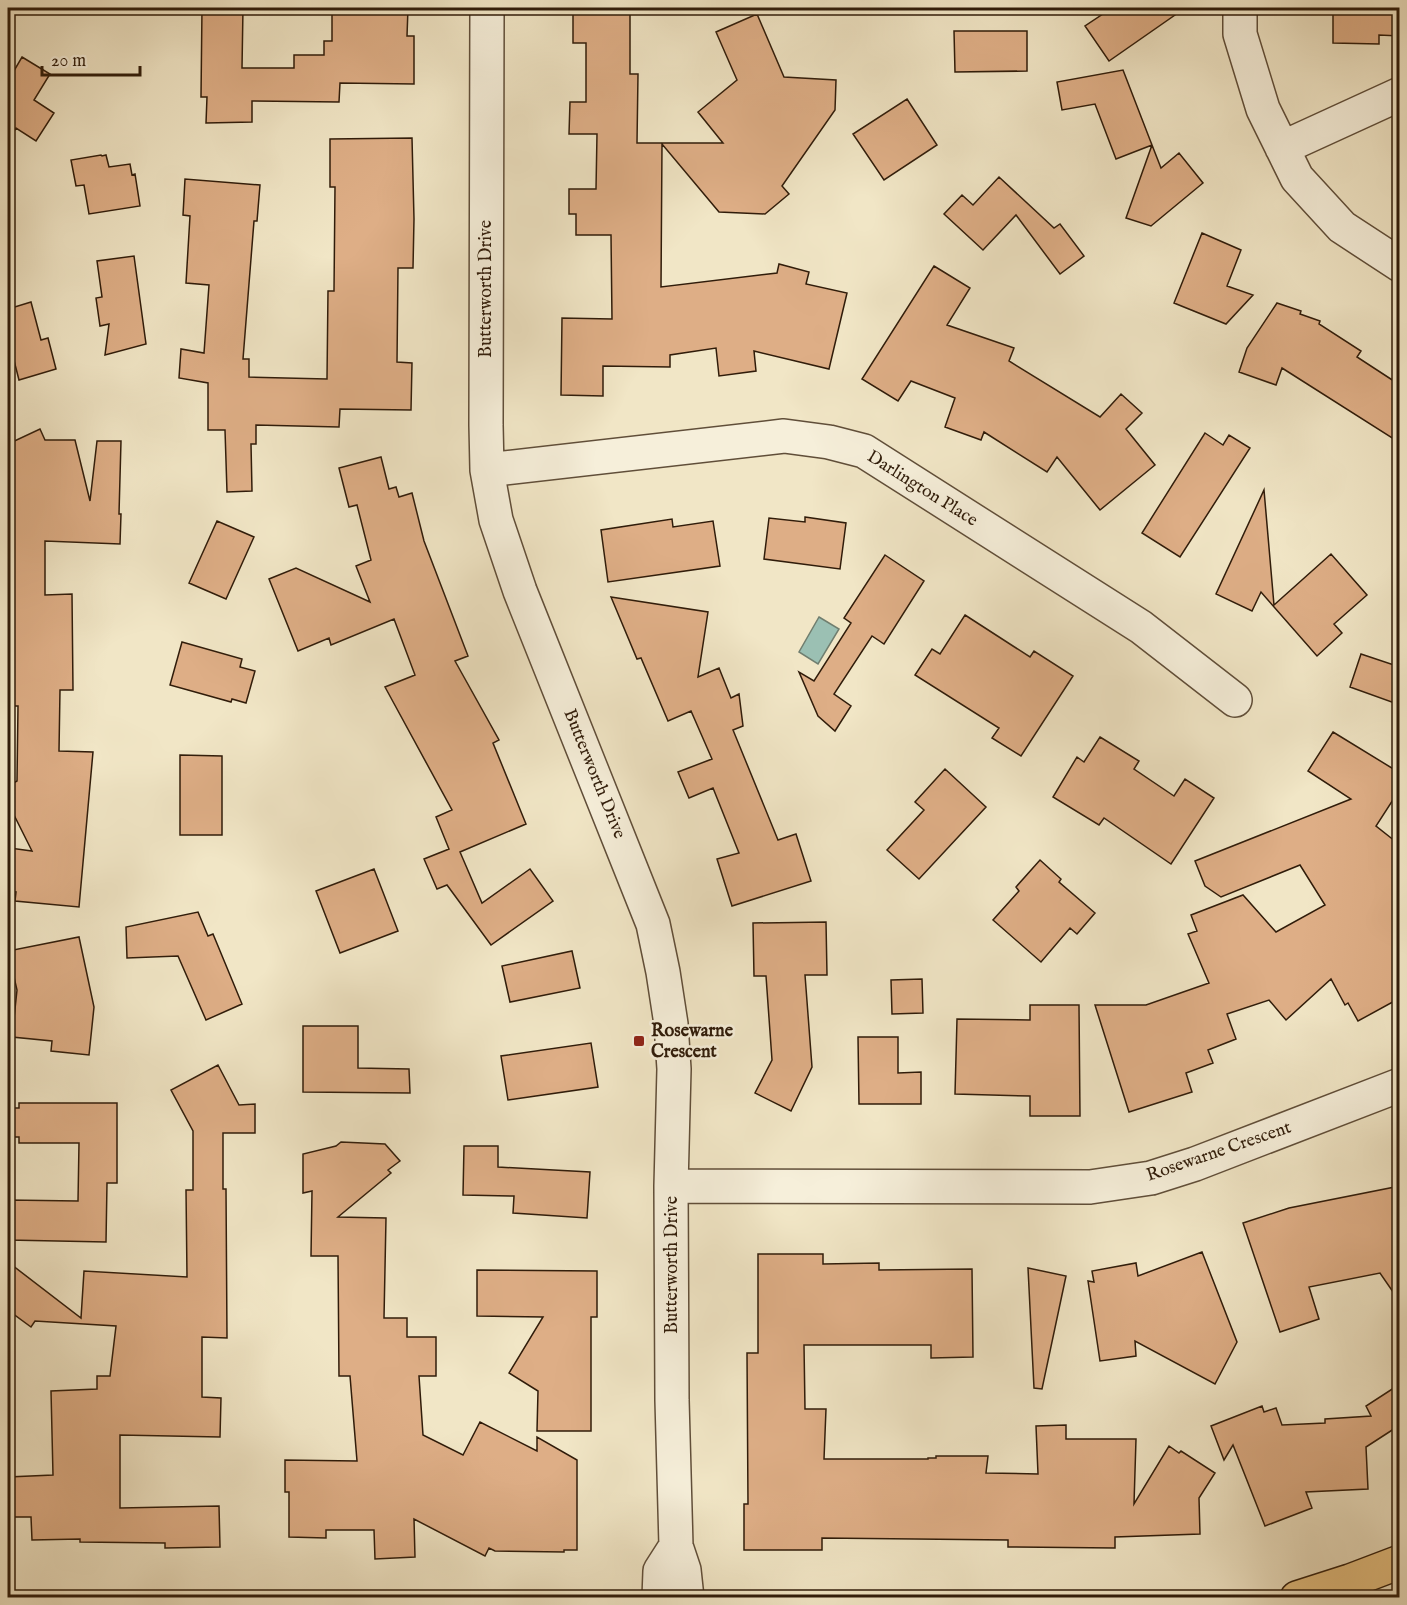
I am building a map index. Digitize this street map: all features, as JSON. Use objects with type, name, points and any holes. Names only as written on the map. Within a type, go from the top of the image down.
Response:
[{"type":"main road","points":[[1297,1598],[1400,1562]]},
{"type":"street","name":"Butterworth Drive","points":[[487,8],[487,470],[496,520],[520,591],[653,924],[663,972],[671,1024],[673,1058],[672,1400],[676,1546],[684,1570],[687,1598]]},
{"type":"street","points":[[1240,8],[1240,34],[1263,109],[1297,177],[1342,227],[1400,264]]},
{"type":"street","points":[[1282,148],[1400,94]]},
{"type":"street","name":"Darlington Place","points":[[487,470],[784,436],[828,442],[864,451],[1141,627],[1235,700]]},
{"type":"street","name":"Rosewarne Crescent","points":[[671,1186],[1090,1188],[1150,1179],[1400,1085]]},
{"type":"street","points":[[659,1598],[660,1571],[676,1546]]},
{"type":"water","points":[[819,617],[839,629],[818,664],[799,652]]},
{"type":"building","points":[[202,8],[243,8],[242,68],[294,68],[294,55],[324,55],[324,41],[332,41],[332,8],[408,8],[407,36],[414,36],[414,84],[340,83],[339,102],[252,101],[252,122],[206,123],[207,97],[201,97]]},
{"type":"building","points":[[573,8],[630,8],[630,74],[638,74],[637,143],[723,143],[698,112],[737,80],[716,32],[757,14],[784,77],[836,80],[835,110],[782,186],[789,194],[765,214],[719,212],[662,144],[661,287],[777,273],[779,264],[809,272],[806,284],[847,293],[829,369],[754,351],[756,371],[719,376],[716,348],[670,355],[670,367],[603,366],[603,396],[561,395],[562,318],[612,319],[611,235],[576,235],[576,214],[569,214],[569,189],[596,189],[597,134],[569,134],[570,102],[586,102],[586,43],[573,43]]},
{"type":"building","points":[[1112,8],[1185,8],[1109,61],[1085,26]]},
{"type":"building","points":[[1333,8],[1400,8],[1400,36],[1379,35],[1379,44],[1333,43]]},
{"type":"building","points":[[954,31],[1027,31],[1027,71],[955,72]]},
{"type":"building","points":[[22,57],[50,74],[34,100],[54,113],[36,141],[16,128],[8,141],[8,81]]},
{"type":"building","points":[[1123,70],[1152,145],[1116,159],[1095,104],[1062,110],[1057,82]]},
{"type":"building","points":[[907,99],[937,145],[884,180],[853,134]]},
{"type":"building","points":[[412,138],[413,268],[398,268],[397,362],[412,363],[411,410],[340,409],[339,427],[256,425],[256,444],[251,444],[252,491],[227,492],[225,430],[208,430],[208,383],[179,378],[181,349],[204,353],[209,285],[186,283],[190,216],[183,215],[185,179],[260,185],[257,221],[254,221],[243,359],[249,359],[249,377],[327,379],[328,291],[334,291],[335,187],[330,187],[330,139]]},
{"type":"building","points":[[1152,145],[1161,168],[1179,153],[1203,183],[1151,226],[1126,218]]},
{"type":"building","points":[[106,155],[109,167],[130,164],[132,175],[135,174],[140,206],[89,214],[84,185],[76,186],[71,160]]},
{"type":"building","points":[[999,177],[1054,228],[1060,224],[1084,256],[1060,274],[1016,215],[983,250],[944,214],[962,195],[973,205]]},
{"type":"building","points":[[1202,233],[1241,250],[1227,286],[1253,295],[1226,324],[1174,303]]},
{"type":"building","points":[[134,256],[146,344],[105,355],[109,324],[100,326],[96,298],[102,297],[97,261]]},
{"type":"building","points":[[934,266],[970,288],[947,325],[1014,348],[1009,361],[1100,417],[1121,394],[1142,413],[1126,429],[1155,465],[1100,510],[1057,457],[1047,472],[984,432],[981,440],[945,427],[955,398],[911,381],[898,401],[862,379]]},
{"type":"building","points":[[31,302],[41,340],[48,338],[56,369],[19,380],[8,337],[8,309]]},
{"type":"building","points":[[1277,303],[1301,311],[1300,314],[1320,321],[1319,324],[1361,351],[1357,357],[1400,385],[1400,443],[1282,368],[1276,385],[1239,372],[1247,348]]},
{"type":"building","points":[[40,429],[45,440],[75,440],[90,501],[97,441],[121,441],[120,544],[45,541],[45,595],[72,594],[73,690],[60,690],[59,751],[93,752],[79,907],[15,901],[16,892],[8,891],[10,848],[32,851],[8,803],[8,786],[17,781],[18,706],[8,706],[8,444]]},
{"type":"building","points":[[1205,433],[1223,445],[1229,435],[1250,448],[1180,557],[1142,533]]},
{"type":"building","points":[[381,457],[389,489],[396,487],[399,497],[412,493],[424,541],[468,656],[455,661],[499,740],[493,743],[526,824],[460,852],[482,903],[530,869],[553,901],[491,945],[447,885],[437,889],[424,859],[449,849],[436,817],[452,810],[385,687],[415,675],[394,619],[331,645],[329,638],[298,651],[269,579],[296,568],[370,602],[356,566],[371,560],[357,505],[349,507],[339,468]]},
{"type":"building","points":[[1264,490],[1274,605],[1331,554],[1367,595],[1334,624],[1342,633],[1317,656],[1261,592],[1252,611],[1216,594]]},
{"type":"building","points":[[805,517],[846,523],[840,569],[764,559],[769,518],[805,522]]},
{"type":"building","points":[[672,519],[673,527],[713,521],[720,566],[608,582],[601,530]]},
{"type":"building","points":[[217,521],[254,537],[226,599],[189,583]]},
{"type":"building","points":[[885,555],[924,581],[884,644],[872,636],[834,694],[851,706],[835,731],[818,716],[799,672],[814,681],[851,623],[844,618]]},
{"type":"building","points":[[611,597],[708,612],[698,677],[719,668],[731,698],[739,694],[743,726],[733,730],[778,840],[796,834],[811,881],[732,906],[717,859],[739,853],[713,788],[689,798],[678,772],[712,759],[691,711],[668,721],[641,658],[637,659]]},
{"type":"building","points":[[965,615],[1030,657],[1034,651],[1073,676],[1021,756],[992,738],[999,728],[915,675],[932,649],[940,654]]},
{"type":"building","points":[[182,642],[242,659],[240,667],[255,671],[246,703],[232,699],[231,702],[170,685]]},
{"type":"building","points":[[1361,654],[1400,667],[1400,705],[1350,687]]},
{"type":"building","points":[[1333,732],[1400,773],[1400,789],[1376,826],[1400,845],[1400,998],[1358,1021],[1348,1003],[1345,1005],[1331,979],[1286,1020],[1269,1000],[1227,1014],[1236,1039],[1208,1050],[1213,1063],[1186,1073],[1192,1092],[1129,1112],[1095,1005],[1146,1005],[1209,983],[1188,934],[1197,931],[1191,915],[1243,895],[1276,932],[1325,905],[1300,865],[1221,897],[1205,886],[1195,861],[1351,799],[1308,771]]},
{"type":"building","points":[[1100,737],[1139,761],[1134,769],[1174,796],[1185,779],[1214,798],[1171,864],[1104,818],[1099,825],[1053,797],[1077,757],[1084,762]]},
{"type":"building","points":[[180,755],[222,756],[222,835],[180,835]]},
{"type":"building","points":[[945,769],[986,807],[919,879],[887,850],[924,810],[915,802]]},
{"type":"building","points":[[1040,860],[1061,879],[1059,882],[1095,913],[1077,934],[1070,928],[1041,962],[993,920],[1019,891],[1016,887]]},
{"type":"building","points":[[374,869],[398,931],[340,953],[316,891]]},
{"type":"building","points":[[198,912],[208,936],[213,934],[242,1004],[206,1020],[178,956],[127,958],[126,927]]},
{"type":"building","points":[[826,922],[827,975],[805,975],[812,1067],[791,1111],[755,1093],[772,1060],[766,976],[754,976],[753,923]]},
{"type":"building","points":[[79,937],[94,1007],[89,1055],[51,1051],[52,1041],[12,1037],[17,990],[8,951]]},
{"type":"building","points":[[572,951],[580,988],[510,1002],[502,966]]},
{"type":"building","points":[[922,979],[923,1013],[892,1014],[891,980]]},
{"type":"building","points":[[1030,1005],[1079,1005],[1080,1116],[1030,1116],[1030,1096],[955,1094],[957,1019],[1030,1020]]},
{"type":"building","points":[[303,1026],[358,1026],[358,1068],[409,1069],[410,1093],[303,1092]]},
{"type":"building","points":[[858,1037],[898,1037],[898,1073],[921,1072],[921,1104],[859,1104]]},
{"type":"building","points":[[591,1043],[598,1087],[508,1100],[501,1056]]},
{"type":"building","points":[[218,1065],[239,1105],[255,1104],[255,1133],[223,1133],[223,1189],[226,1189],[227,1338],[202,1337],[202,1397],[221,1398],[220,1437],[120,1435],[120,1508],[219,1506],[220,1547],[165,1548],[165,1543],[80,1542],[80,1539],[32,1540],[31,1517],[8,1517],[8,1477],[53,1475],[51,1391],[97,1389],[97,1376],[110,1376],[116,1326],[35,1321],[31,1327],[8,1310],[8,1262],[81,1318],[84,1271],[187,1277],[186,1190],[193,1190],[193,1131],[171,1090]]},
{"type":"building","points":[[19,1103],[117,1103],[117,1183],[107,1183],[106,1242],[8,1240],[8,1200],[78,1201],[79,1143],[19,1143],[19,1137],[8,1137],[8,1108],[19,1108]]},
{"type":"building","points":[[341,1142],[385,1144],[400,1161],[388,1170],[391,1173],[338,1217],[386,1218],[384,1318],[407,1318],[407,1337],[436,1337],[436,1376],[419,1376],[423,1435],[463,1455],[480,1422],[537,1451],[537,1437],[577,1460],[577,1550],[564,1550],[564,1552],[495,1551],[489,1548],[485,1556],[414,1519],[415,1557],[375,1559],[374,1530],[326,1530],[326,1538],[289,1537],[289,1492],[285,1492],[285,1460],[357,1461],[350,1376],[339,1376],[338,1256],[311,1256],[312,1191],[303,1193],[303,1154],[336,1146]]},
{"type":"building","points":[[464,1146],[498,1146],[498,1167],[590,1172],[587,1218],[513,1213],[514,1196],[463,1195]]},
{"type":"building","points":[[1400,1186],[1400,1302],[1380,1273],[1309,1287],[1319,1319],[1280,1332],[1243,1223],[1289,1208]]},
{"type":"building","points":[[1202,1252],[1237,1342],[1215,1384],[1135,1341],[1136,1356],[1100,1361],[1088,1281],[1094,1282],[1092,1271],[1136,1263],[1138,1276]]},
{"type":"building","points":[[758,1254],[823,1254],[823,1264],[879,1263],[879,1270],[972,1269],[973,1357],[931,1358],[931,1345],[804,1345],[805,1409],[826,1409],[824,1459],[928,1459],[936,1458],[936,1456],[988,1456],[986,1473],[1038,1474],[1036,1426],[1066,1425],[1066,1439],[1136,1439],[1134,1504],[1169,1446],[1215,1473],[1199,1498],[1200,1534],[1115,1537],[1115,1548],[1008,1547],[1008,1540],[822,1538],[822,1550],[744,1550],[744,1504],[748,1504],[747,1353],[758,1353]]},
{"type":"building","points":[[1028,1268],[1066,1276],[1042,1389],[1034,1388]]},
{"type":"building","points":[[477,1270],[597,1271],[597,1317],[591,1317],[591,1431],[537,1431],[538,1391],[509,1373],[543,1317],[477,1316]]},
{"type":"building","points":[[1400,1384],[1400,1425],[1366,1447],[1368,1489],[1306,1492],[1312,1508],[1265,1526],[1233,1445],[1224,1460],[1211,1426],[1262,1406],[1264,1412],[1276,1408],[1282,1425],[1325,1423],[1325,1419],[1371,1416],[1366,1406]]},
{"type":"place","name":"Rosewarne Crescent","points":[[639,1041]]}]
